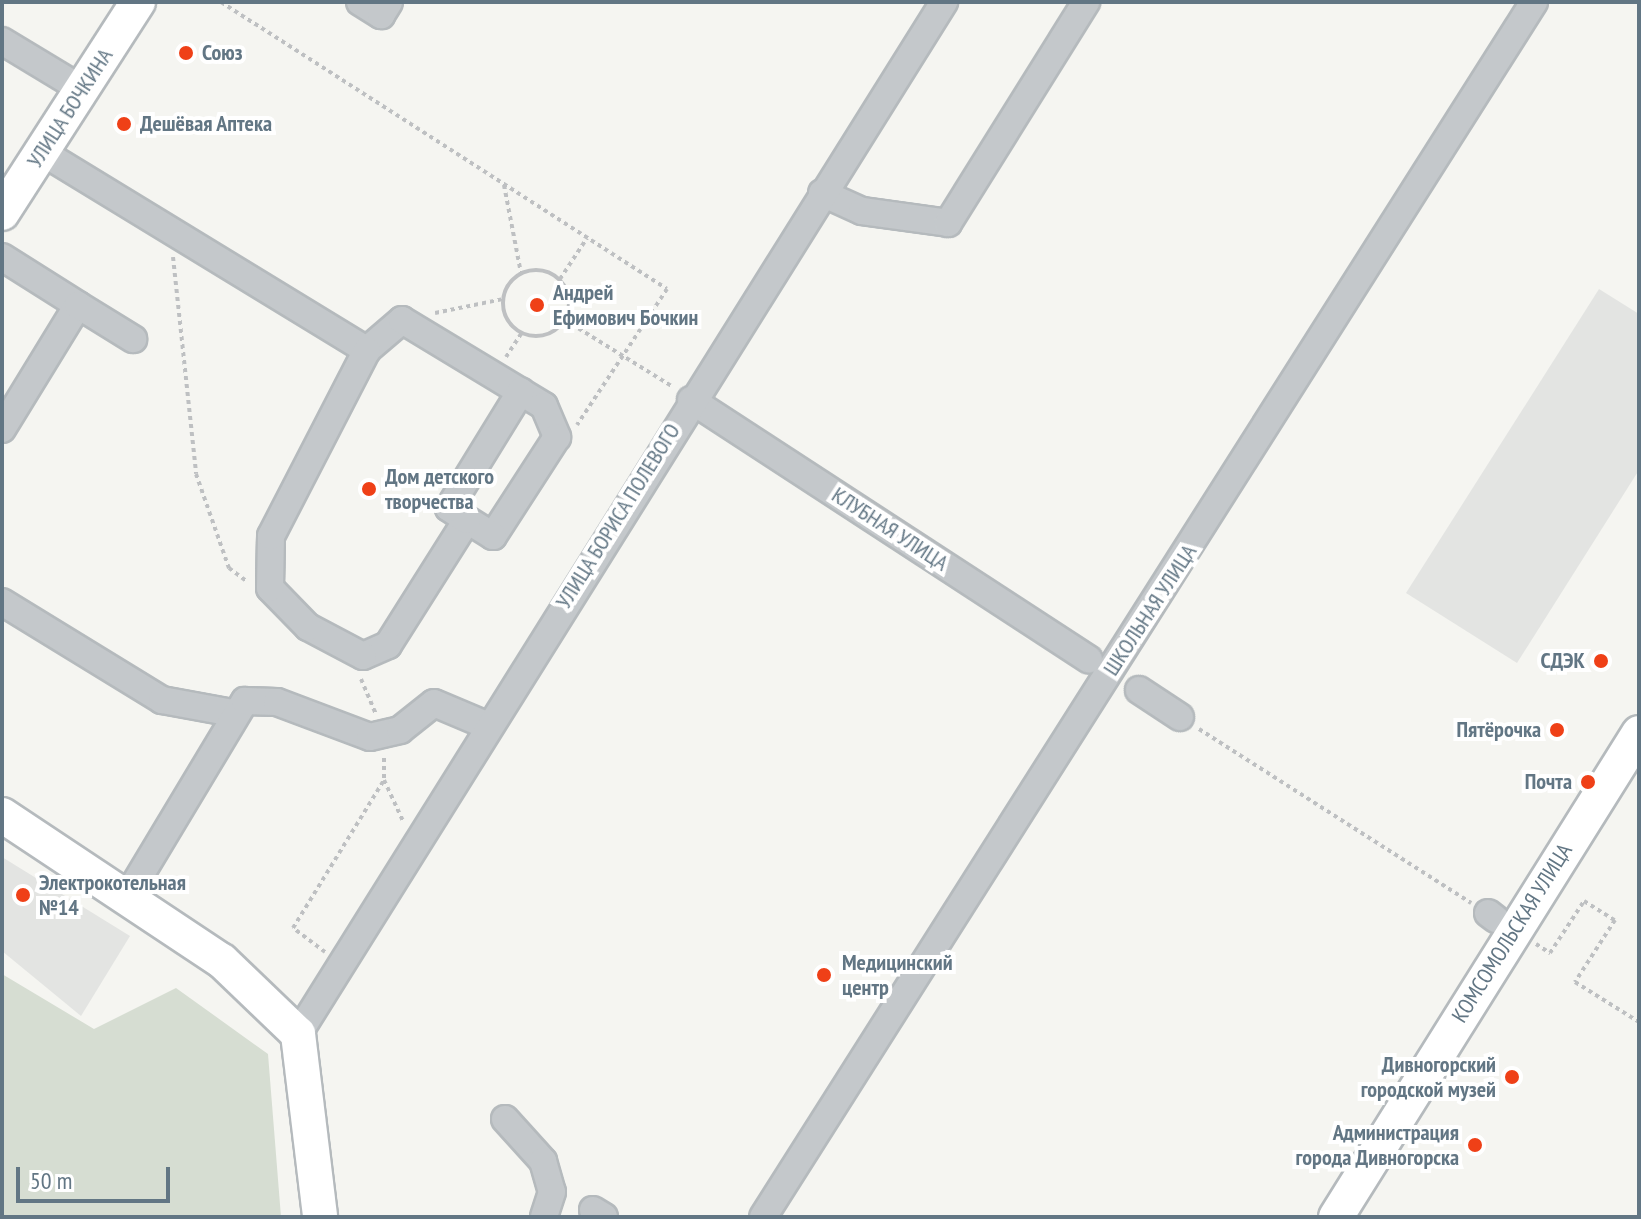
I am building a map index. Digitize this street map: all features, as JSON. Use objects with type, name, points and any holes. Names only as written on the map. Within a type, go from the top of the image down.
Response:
[{"type":"main road","name":"УЛИЦА БОЧКИНА","points":[[2,213],[138,2]]},
{"type":"main road","name":"КОМСОМОЛЬСКАЯ УЛИЦА","points":[[1336,1217],[1639,733]]},
{"type":"main road","points":[[2,815],[255,986],[298,1034],[308,1072],[320,1217]]},
{"type":"street","points":[[360,2],[381,15],[389,2]]},
{"type":"street","name":"УЛИЦА БОРИСА ПОЛЕВОГО","points":[[298,1034],[412,841],[944,2]]},
{"type":"street","points":[[822,193],[862,211],[948,223],[1086,2]]},
{"type":"street","name":"ШКОЛЬНАЯ УЛИЦА","points":[[763,1217],[1534,2]]},
{"type":"street","points":[[2,41],[83,90]]},
{"type":"street","points":[[42,152],[367,350]]},
{"type":"street","points":[[2,257],[133,339]]},
{"type":"street","points":[[2,429],[78,305]]},
{"type":"street","points":[[467,520],[388,645],[363,656],[308,627],[270,588],[271,536],[367,350],[402,320],[495,375],[521,391],[544,406],[557,437],[493,536],[449,508],[521,391]]},
{"type":"street","name":"КЛУБНАЯ УЛИЦА","points":[[691,400],[1089,659]]},
{"type":"street","points":[[2,602],[162,700],[233,713]]},
{"type":"street","points":[[1139,690],[1180,717]]},
{"type":"street","points":[[127,897],[233,713],[245,701],[277,702],[347,732],[384,735],[434,703],[486,725]]},
{"type":"street","points":[[505,1119],[543,1161],[552,1192],[544,1217]]},
{"type":"path","points":[[221,2],[667,289],[582,422],[557,437]]},
{"type":"path","points":[[402,320],[503,299],[521,273],[504,184]]},
{"type":"path","points":[[171,231],[196,474],[211,528],[229,568],[278,597]]},
{"type":"path","points":[[560,280],[587,238]]},
{"type":"path","points":[[503,299],[509,322],[522,332],[541,335],[564,320],[568,299],[560,280],[542,270],[521,273]]},
{"type":"path","points":[[564,320],[691,400]]},
{"type":"path","points":[[495,375],[522,332]]},
{"type":"path","points":[[347,647],[384,735],[384,780],[412,841]]},
{"type":"path","points":[[1180,717],[1492,916]]},
{"type":"path","points":[[339,962],[293,928],[384,780]]},
{"type":"path","points":[[1527,939],[1550,953],[1584,901],[1615,920],[1575,982],[1639,1022]]},
{"type":"shaded area","points":[[1599,289],[1639,314],[1639,470],[1517,663],[1406,593]]},
{"type":"shaded area","points":[[2,857],[130,936],[81,1016],[2,951]]},
{"type":"shaded area","points":[[2,974],[94,1029],[176,988],[268,1054],[281,1217],[2,1217]]},
{"type":"place","name":"Союз","points":[[186,53]]},
{"type":"place","name":"Дешёвая Аптека","points":[[124,124]]},
{"type":"place","name":"Андрей Ефимович Бочкин","points":[[537,305]]},
{"type":"place","name":"Дом детского творчества","points":[[369,489]]},
{"type":"place","name":"СДЭК","points":[[1601,661]]},
{"type":"place","name":"Пятёрочка","points":[[1557,730]]},
{"type":"place","name":"Почта","points":[[1588,782]]},
{"type":"place","name":"Электрокотельная №14","points":[[23,895]]},
{"type":"place","name":"Медицинский центр","points":[[824,975]]},
{"type":"place","name":"Дивногорский городской музей","points":[[1512,1077]]},
{"type":"place","name":"Администрация города Дивногорска","points":[[1475,1145]]}]
